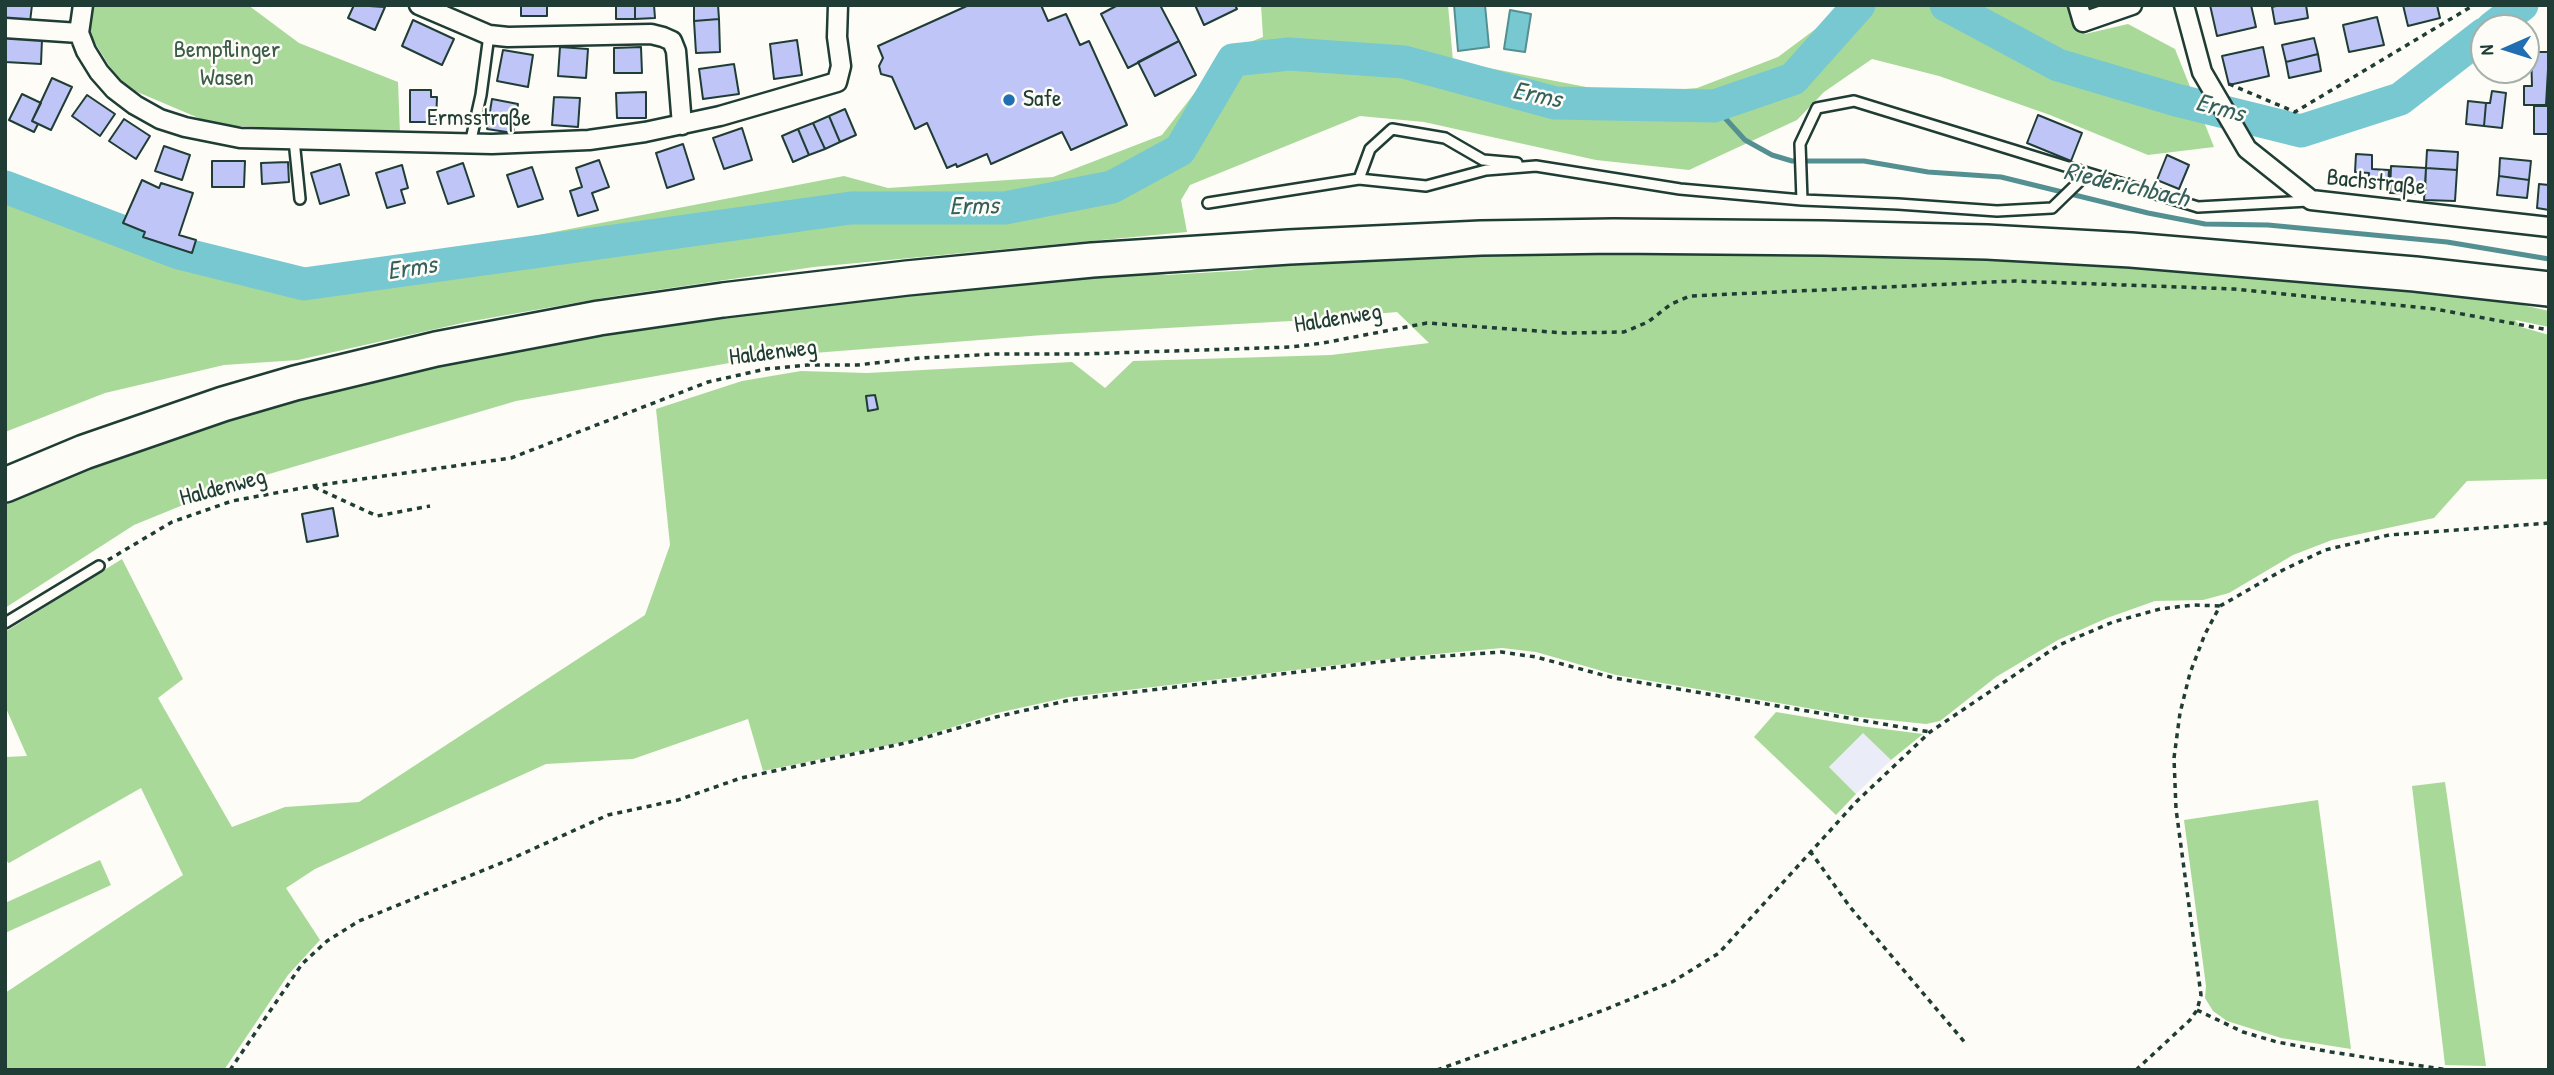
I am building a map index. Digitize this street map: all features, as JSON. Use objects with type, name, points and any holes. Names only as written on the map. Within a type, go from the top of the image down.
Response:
[{"type":"highway","points":[[5,485],[84,452],[223,404],[295,383],[436,349],[599,318],[710,302],[908,278],[1092,260],[1481,238],[1823,238],[1987,242],[2130,250],[2415,274],[2549,289]]},
{"type":"street","points":[[5,28],[79,33],[83,5]]},
{"type":"street","points":[[419,5],[489,35],[508,37],[651,34],[663,37],[671,41],[676,51],[682,125]]},
{"type":"street","name":"Ermsstraße","points":[[79,33],[99,72],[114,89],[135,105],[185,128],[222,136],[470,144],[589,140],[682,125],[797,96],[837,82],[841,66],[837,37],[838,5]]},
{"type":"street","points":[[2078,5],[2083,22],[2132,5]]},
{"type":"street","name":"Bachstraße","points":[[2184,5],[2202,72],[2247,149],[2312,200],[2549,227]]},
{"type":"lane","points":[[470,144],[481,95],[489,35]]},
{"type":"lane","points":[[1802,200],[1800,144],[1817,108],[1854,101],[2198,206],[2312,200]]},
{"type":"lane","points":[[1359,179],[1370,149],[1391,129],[1446,138],[1483,160],[1680,189],[1802,200],[1997,211],[2052,208],[2088,173]]},
{"type":"lane","points":[[294,140],[300,199]]},
{"type":"lane","points":[[1208,203],[1359,179],[1426,186],[1486,170],[1536,166]]},
{"type":"lane","points":[[5,623],[99,566]]},
{"type":"path","points":[[2202,72],[2295,112],[2474,5]]},
{"type":"path","name":"Haldenweg","points":[[99,566],[172,522],[232,501],[313,486],[511,458],[708,382],[766,369],[996,354],[1290,347],[1427,323],[1592,334],[1625,332],[1647,322],[1671,304],[1690,296],[2015,281],[2247,290],[2435,309],[2549,330]]},
{"type":"path","points":[[313,486],[377,516],[430,506]]},
{"type":"path","points":[[1437,1070],[1604,1010],[1672,982],[1719,953],[1856,802],[1930,732],[2059,645],[2113,622],[2160,609],[2193,605],[2220,606],[2283,570],[2325,550],[2389,535],[2549,523]]},
{"type":"path","points":[[2136,1070],[2190,1020],[2197,1010],[2201,995],[2176,809],[2175,758],[2180,713],[2190,673],[2205,634],[2220,606]]},
{"type":"path","points":[[230,1070],[302,964],[327,941],[371,916],[511,859],[608,815],[678,800],[741,778],[910,742],[996,717],[1070,700],[1403,659],[1501,652],[1536,657],[1614,678],[1930,732]]},
{"type":"path","points":[[1810,851],[1850,907],[1967,1045]]},
{"type":"path","points":[[2197,1010],[2243,1032],[2277,1042],[2448,1070]]},
{"type":"shaded area","points":[[1863,732],[1891,760],[1856,794],[1829,767]]},
{"type":"green space","name":"Bempflinger Wasen","points":[[94,5],[248,5],[299,43],[398,82],[400,133],[215,125],[121,85],[87,30]]},
{"type":"green space","points":[[1261,5],[1448,5],[1453,61],[1622,94],[1697,88],[1778,57],[1829,19],[1862,23],[1871,5],[2075,5],[2085,34],[2128,24],[2175,49],[2214,147],[2148,155],[2050,115],[1939,76],[1872,59],[1824,92],[1797,120],[1689,170],[1596,160],[1424,122],[1360,116],[1190,185],[1181,200],[1187,232],[814,267],[609,297],[467,322],[298,360],[224,365],[105,393],[5,432],[5,193],[196,257],[295,282],[844,176],[888,188],[1053,177],[1162,135],[1227,51],[1263,37]]},
{"type":"green space","points":[[1569,248],[2076,260],[2301,278],[2492,298],[2549,311],[2549,327],[2515,320],[2521,327],[2549,335],[2549,479],[2467,481],[2434,518],[2332,540],[2293,555],[2229,593],[2203,600],[2155,601],[2107,618],[2058,640],[1996,677],[1940,721],[1926,724],[1859,717],[1616,675],[1536,652],[1502,648],[1069,697],[997,713],[909,741],[763,771],[748,719],[633,759],[546,764],[315,869],[286,888],[320,940],[288,975],[224,1070],[5,1070],[5,993],[183,875],[141,788],[9,863],[5,860],[5,757],[27,756],[5,706],[5,632],[122,559],[183,679],[158,698],[232,827],[285,807],[359,802],[645,615],[670,545],[656,409],[742,381],[801,371],[867,373],[1072,362],[1105,388],[1133,361],[1331,355],[1429,343],[1397,312],[1291,321],[1043,335],[763,357],[516,401],[232,485],[134,525],[5,608],[5,498],[96,459],[315,390],[578,334],[1113,269],[1166,275],[1251,270],[1296,259]]},
{"type":"green space","points":[[1776,712],[1923,734],[1891,760],[1863,733],[1829,767],[1856,794],[1836,815],[1754,737]]},
{"type":"green space","points":[[2445,782],[2486,1066],[2445,1065],[2412,786]]},
{"type":"green space","points":[[2318,800],[2351,1049],[2281,1038],[2227,1021],[2213,1011],[2205,998],[2206,986],[2184,820]]},
{"type":"green space","points":[[100,860],[111,885],[5,933],[5,903]]},
{"type":"water","points":[[1454,5],[1485,5],[1489,47],[1458,51]]},
{"type":"water","points":[[1510,10],[1531,14],[1525,52],[1504,49]]},
{"type":"building","points":[[5,5],[32,5],[30,22],[5,18]]},
{"type":"building","points":[[354,5],[385,7],[375,30],[348,18]]},
{"type":"building","points":[[521,5],[547,5],[547,16],[521,16]]},
{"type":"building","points":[[616,5],[635,5],[635,19],[616,19]]},
{"type":"building","points":[[635,5],[654,5],[655,18],[635,19]]},
{"type":"building","points":[[694,5],[718,5],[719,19],[694,21]]},
{"type":"building","name":"Safe","points":[[969,5],[1041,5],[1048,21],[1066,14],[1080,45],[1089,41],[1127,125],[1071,150],[1062,132],[991,164],[987,154],[957,167],[956,164],[947,168],[927,123],[915,129],[892,77],[881,74],[879,66],[883,58],[878,46]]},
{"type":"building","points":[[1118,5],[1160,5],[1179,41],[1128,68],[1101,14]]},
{"type":"building","points":[[1195,5],[1235,5],[1237,9],[1204,25]]},
{"type":"building","points":[[2210,5],[2251,5],[2256,27],[2217,36]]},
{"type":"building","points":[[2306,5],[2308,18],[2275,24],[2272,7]]},
{"type":"building","points":[[2403,5],[2437,5],[2440,18],[2408,26]]},
{"type":"building","points":[[2377,17],[2384,45],[2349,52],[2343,25]]},
{"type":"building","points":[[719,19],[720,52],[696,53],[694,21]]},
{"type":"building","points":[[413,20],[454,39],[442,65],[402,46]]},
{"type":"building","points":[[5,38],[42,39],[41,64],[5,62]]},
{"type":"building","points":[[2314,38],[2318,54],[2286,62],[2282,45]]},
{"type":"building","points":[[797,40],[802,75],[774,79],[770,44]]},
{"type":"building","points":[[1179,41],[1196,75],[1155,96],[1138,62]]},
{"type":"building","points":[[560,47],[588,49],[586,78],[558,76]]},
{"type":"building","points":[[641,47],[642,73],[614,73],[614,48]]},
{"type":"building","points":[[2263,47],[2269,76],[2229,85],[2222,56]]},
{"type":"building","points":[[503,50],[533,55],[528,87],[497,81]]},
{"type":"building","points":[[2540,52],[2549,52],[2546,105],[2524,105],[2524,86],[2540,84]]},
{"type":"building","points":[[2318,54],[2321,71],[2289,78],[2286,62]]},
{"type":"building","points":[[734,64],[739,94],[703,99],[699,69]]},
{"type":"building","points":[[52,78],[72,87],[51,130],[32,121]]},
{"type":"building","points":[[410,90],[431,90],[431,97],[437,97],[436,122],[410,122]]},
{"type":"building","points":[[2492,91],[2506,93],[2502,128],[2484,126],[2486,103],[2490,103]]},
{"type":"building","points":[[646,92],[646,118],[617,118],[616,93]]},
{"type":"building","points":[[22,94],[41,103],[32,121],[38,124],[34,132],[9,120]]},
{"type":"building","points":[[87,95],[115,114],[100,136],[72,116]]},
{"type":"building","points":[[554,97],[580,98],[578,127],[552,125]]},
{"type":"building","points":[[492,99],[518,104],[513,133],[487,129]]},
{"type":"building","points":[[2468,101],[2486,103],[2484,126],[2466,124]]},
{"type":"building","points":[[2534,106],[2549,106],[2549,134],[2534,134]]},
{"type":"building","points":[[845,109],[856,135],[840,142],[829,116]]},
{"type":"building","points":[[2038,115],[2082,133],[2071,161],[2027,143]]},
{"type":"building","points":[[829,116],[840,142],[825,149],[813,123]]},
{"type":"building","points":[[124,119],[150,136],[136,159],[109,141]]},
{"type":"building","points":[[813,123],[825,149],[809,155],[798,129]]},
{"type":"building","points":[[742,128],[752,160],[724,169],[713,138]]},
{"type":"building","points":[[798,129],[809,155],[793,162],[782,136]]},
{"type":"building","points":[[683,144],[694,179],[667,188],[656,153]]},
{"type":"building","points":[[164,146],[190,155],[182,180],[155,171]]},
{"type":"building","points":[[2427,150],[2458,152],[2457,170],[2426,168]]},
{"type":"building","points":[[2356,154],[2372,155],[2372,169],[2389,170],[2388,187],[2368,186],[2369,173],[2355,172]]},
{"type":"building","points":[[2167,155],[2189,165],[2179,189],[2157,180]]},
{"type":"building","points":[[2500,158],[2531,161],[2529,180],[2499,176]]},
{"type":"building","points":[[599,160],[609,187],[592,193],[598,210],[578,216],[570,191],[582,187],[576,168]]},
{"type":"building","points":[[212,161],[245,161],[244,187],[212,187]]},
{"type":"building","points":[[288,162],[289,182],[262,184],[261,163]]},
{"type":"building","points":[[463,163],[474,196],[448,204],[437,172]]},
{"type":"building","points":[[340,164],[349,195],[320,204],[311,173]]},
{"type":"building","points":[[402,165],[408,188],[401,190],[405,203],[387,208],[376,173]]},
{"type":"building","points":[[2391,166],[2426,168],[2425,194],[2390,193]]},
{"type":"building","points":[[532,167],[543,199],[518,207],[507,175]]},
{"type":"building","points":[[2426,168],[2457,170],[2455,201],[2424,200]]},
{"type":"building","points":[[2499,176],[2529,180],[2527,198],[2497,195]]},
{"type":"building","points":[[142,180],[159,188],[161,183],[193,193],[179,235],[196,240],[192,253],[143,237],[145,232],[123,223]]},
{"type":"building","points":[[2539,184],[2549,185],[2549,210],[2537,208]]},
{"type":"building","points":[[875,395],[878,409],[868,411],[866,396]]},
{"type":"building","points":[[333,508],[338,536],[307,542],[302,514]]},
{"type":"waterway","name":"Erms","points":[[5,187],[179,253],[304,284],[851,208],[1005,208],[1112,187],[1180,150],[1233,60],[1289,54],[1404,62],[1555,103],[1714,106],[1793,79],[1859,5]]},
{"type":"waterway","name":"Erms","points":[[1946,5],[2058,65],[2176,100],[2301,131],[2400,99],[2470,45]]},
{"type":"waterway","name":"Erms","points":[[2510,14],[2522,5]]},
{"type":"waterway","name":"Riederichbach","points":[[1714,106],[1745,140],[1772,155],[1792,161],[1864,161],[1928,172],[2001,177],[2205,224],[2268,225],[2447,242],[2549,259]]},
{"type":"place","name":"Safe","points":[[1009,100]]}]
